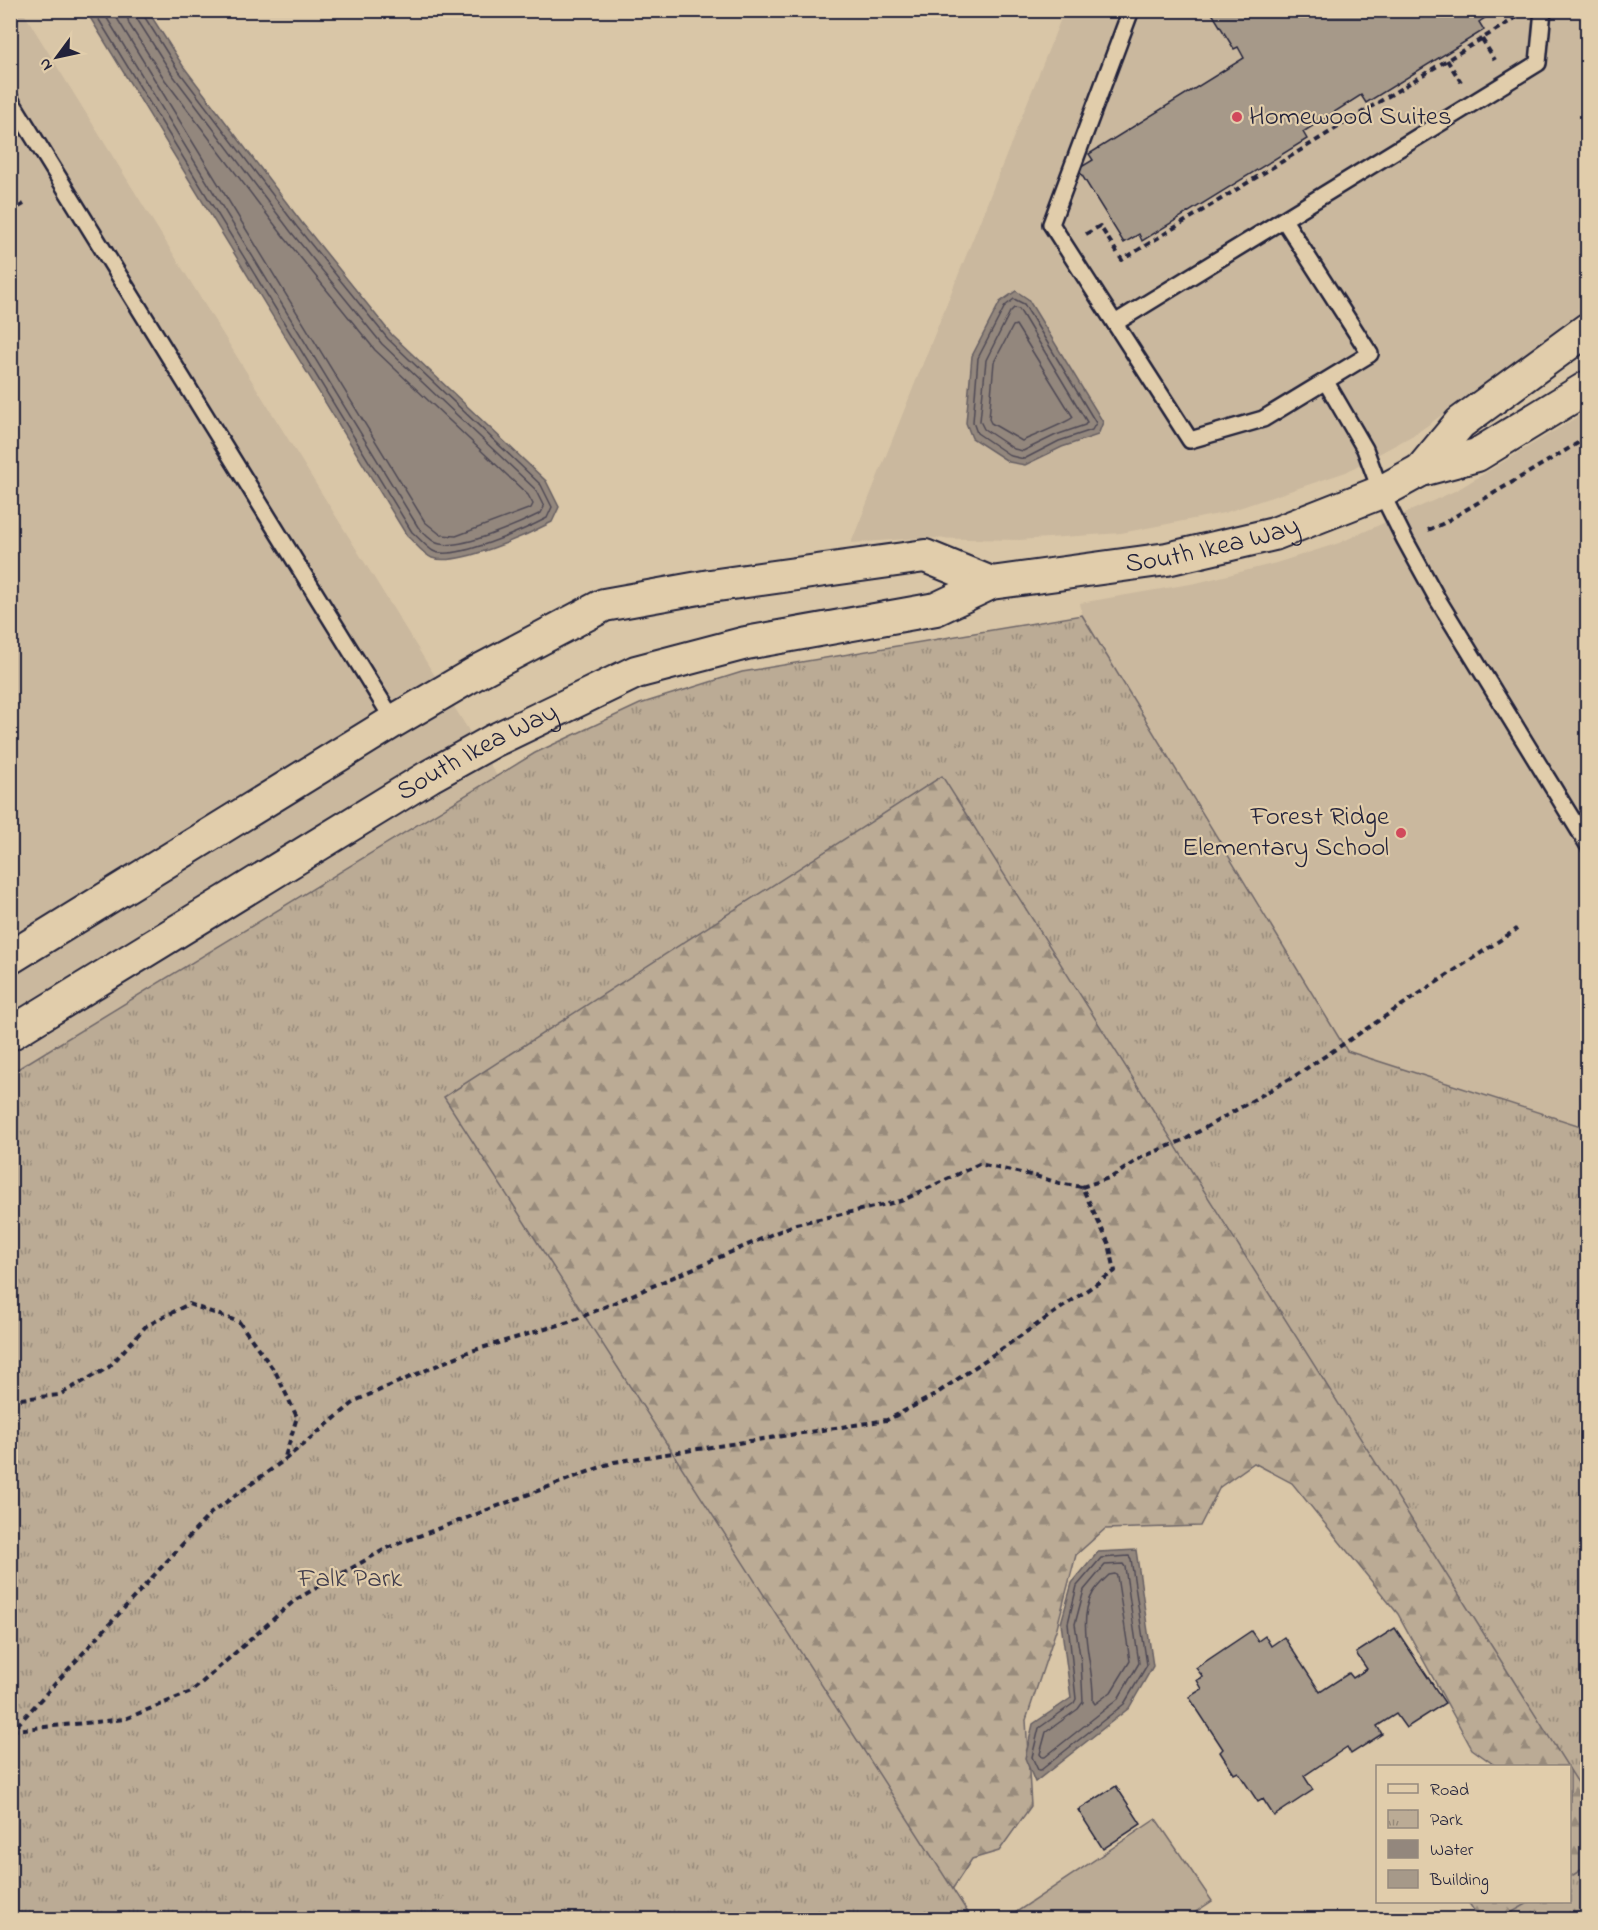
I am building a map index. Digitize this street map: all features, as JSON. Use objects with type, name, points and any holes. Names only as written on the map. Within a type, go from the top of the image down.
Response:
[{"type":"street","name":"South Ikea Way","points":[[1421,470],[1460,423],[1587,329]]},
{"type":"street","name":"South Ikea Way","points":[[10,1034],[430,776],[493,741],[636,672],[746,643],[936,609],[991,583],[1167,559],[1274,534],[1381,492],[1421,470],[1477,455],[1587,387]]},
{"type":"street","points":[[10,958],[394,721],[481,670],[604,605],[710,586],[925,556],[991,583]]},
{"type":"lane","points":[[1131,10],[1051,224],[1190,440],[1263,419],[1370,354],[1284,220]]},
{"type":"lane","points":[[1115,323],[1539,63],[1543,10]]},
{"type":"lane","points":[[10,99],[394,721]]},
{"type":"lane","points":[[1326,382],[1365,449],[1381,492],[1438,600],[1587,845]]},
{"type":"path","points":[[1066,247],[1100,226],[1122,260],[1518,16]]},
{"type":"path","points":[[10,212],[24,204]]},
{"type":"path","points":[[1405,540],[1442,524],[1587,437]]},
{"type":"path","points":[[12,1731],[210,1514],[284,1461],[357,1400],[468,1352],[572,1321],[796,1224],[901,1201],[979,1164],[1035,1176],[1059,1184],[1082,1187],[1112,1177],[1142,1157],[1186,1139],[1295,1076],[1518,929]]},
{"type":"path","points":[[12,1731],[125,1719],[191,1692],[295,1599],[387,1548],[614,1462],[887,1420],[933,1396],[1115,1271],[1109,1244],[1082,1187]]},
{"type":"path","points":[[10,1400],[59,1395],[109,1367],[146,1326],[189,1304],[239,1322],[276,1373],[297,1416],[284,1461]]},
{"type":"shaded area","points":[[22,10],[497,776],[11,1073],[10,11]]},
{"type":"shaded area","points":[[1064,11],[1587,11],[1587,309],[1417,433],[1346,472],[1224,513],[1121,533],[1019,540],[920,538],[851,543]]},
{"type":"shaded area","name":"Forest Ridge Elementary School","points":[[1587,411],[1587,1128],[1347,1051],[1082,615],[1080,603],[1196,583],[1276,563],[1339,543],[1457,490]]},
{"type":"green space","name":"Falk Park","points":[[1082,615],[1347,1051],[1587,1128],[1587,1797],[1571,1772],[1571,1765],[1567,1765],[942,776],[444,1097],[972,1919],[11,1919],[11,1073],[535,753],[640,704],[742,672]]},
{"type":"green space","name":"Falk Park","points":[[901,691],[1587,1344],[1587,1919],[1480,1919],[1469,1903],[1571,1903],[1571,1765],[1495,1765],[1472,1749],[1398,1614],[1292,1483],[1254,1463],[1220,1487],[1200,1526],[1105,1529],[1076,1555],[1057,1627],[1026,1720],[1031,1806],[999,1851],[972,1859],[940,1908],[11,1920],[11,1164]]},
{"type":"green space","points":[[1156,1819],[1212,1901],[1185,1919],[1006,1919]]},
{"type":"green space","points":[[1587,1866],[1587,1919],[1500,1919],[1528,1903],[1571,1903],[1571,1876]]},
{"type":"water","points":[[86,11],[148,11],[183,66],[302,223],[392,335],[546,481],[559,507],[552,522],[475,554],[444,560],[432,558],[407,536]]},
{"type":"water","points":[[1016,291],[1028,299],[1103,422],[1098,435],[1062,447],[1025,465],[1009,462],[972,438],[966,423],[972,356],[1000,302]]},
{"type":"water","points":[[1136,1550],[1153,1666],[1129,1708],[1035,1782],[1025,1758],[1033,1724],[1071,1698],[1061,1623],[1072,1583],[1098,1552]]},
{"type":"building","name":"Homewood Suites","points":[[1210,10],[1309,10],[1313,17],[1323,10],[1497,10],[1479,22],[1484,30],[1366,103],[1361,95],[1303,132],[1307,139],[1142,241],[1139,234],[1124,243],[1078,169],[1093,160],[1089,154],[1244,58],[1238,47],[1234,49]]},
{"type":"building","points":[[1395,1628],[1445,1703],[1406,1728],[1396,1714],[1377,1726],[1382,1734],[1351,1754],[1347,1747],[1304,1776],[1313,1790],[1274,1816],[1263,1799],[1258,1802],[1238,1772],[1234,1774],[1220,1752],[1223,1749],[1189,1697],[1202,1689],[1197,1680],[1203,1677],[1196,1668],[1251,1631],[1258,1641],[1265,1636],[1271,1646],[1284,1637],[1320,1692],[1349,1673],[1353,1678],[1367,1669],[1356,1653]]},
{"type":"building","points":[[1116,1786],[1141,1824],[1103,1849],[1078,1810]]},
{"type":"place","name":"Homewood Suites","points":[[1237,117]]},
{"type":"place","name":"Forest Ridge Elementary School","points":[[1401,833]]}]
